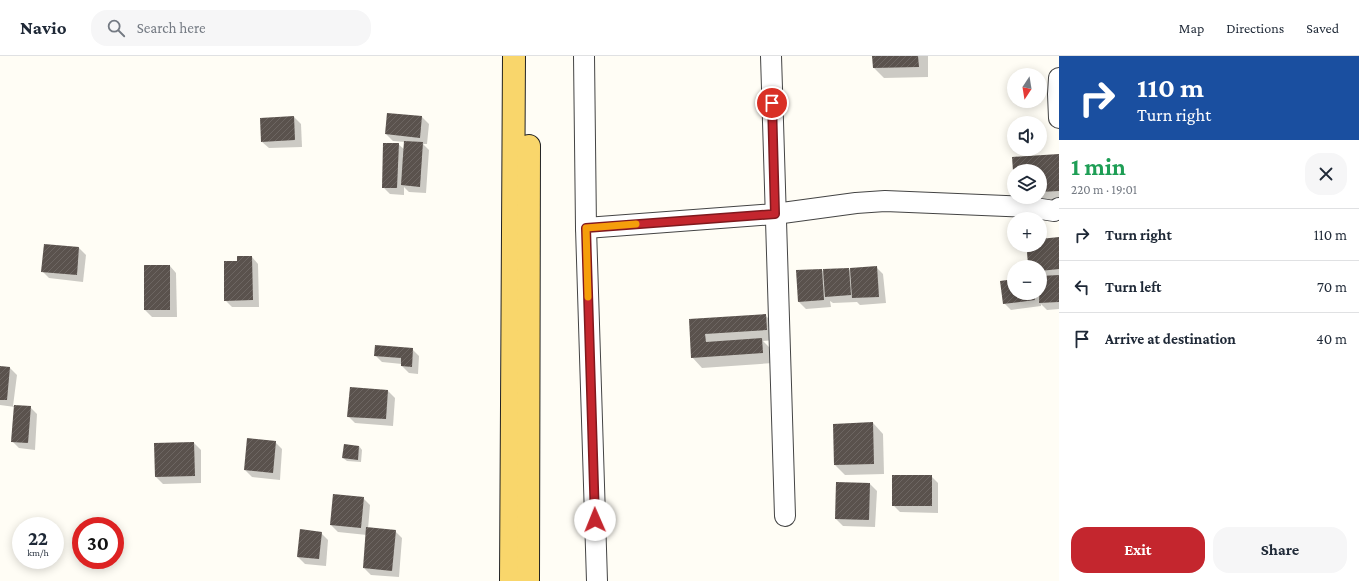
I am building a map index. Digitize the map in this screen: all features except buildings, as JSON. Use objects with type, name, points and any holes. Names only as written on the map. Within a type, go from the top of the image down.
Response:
[{"type":"main road","points":[[511,581],[514,56]]},
{"type":"main road","points":[[528,581],[529,56]]},
{"type":"street","points":[[584,56],[586,228],[597,581]]},
{"type":"street","points":[[771,56],[785,516]]},
{"type":"street","points":[[1059,78],[1059,118]]},
{"type":"street","points":[[586,228],[775,214],[856,203],[885,201],[1028,207],[1054,211],[1059,208]]},
{"type":"slow traffic","points":[[588,297],[586,228],[636,224]]},
{"type":"route","points":[[595,520],[586,228],[775,214],[772,103]]}]
